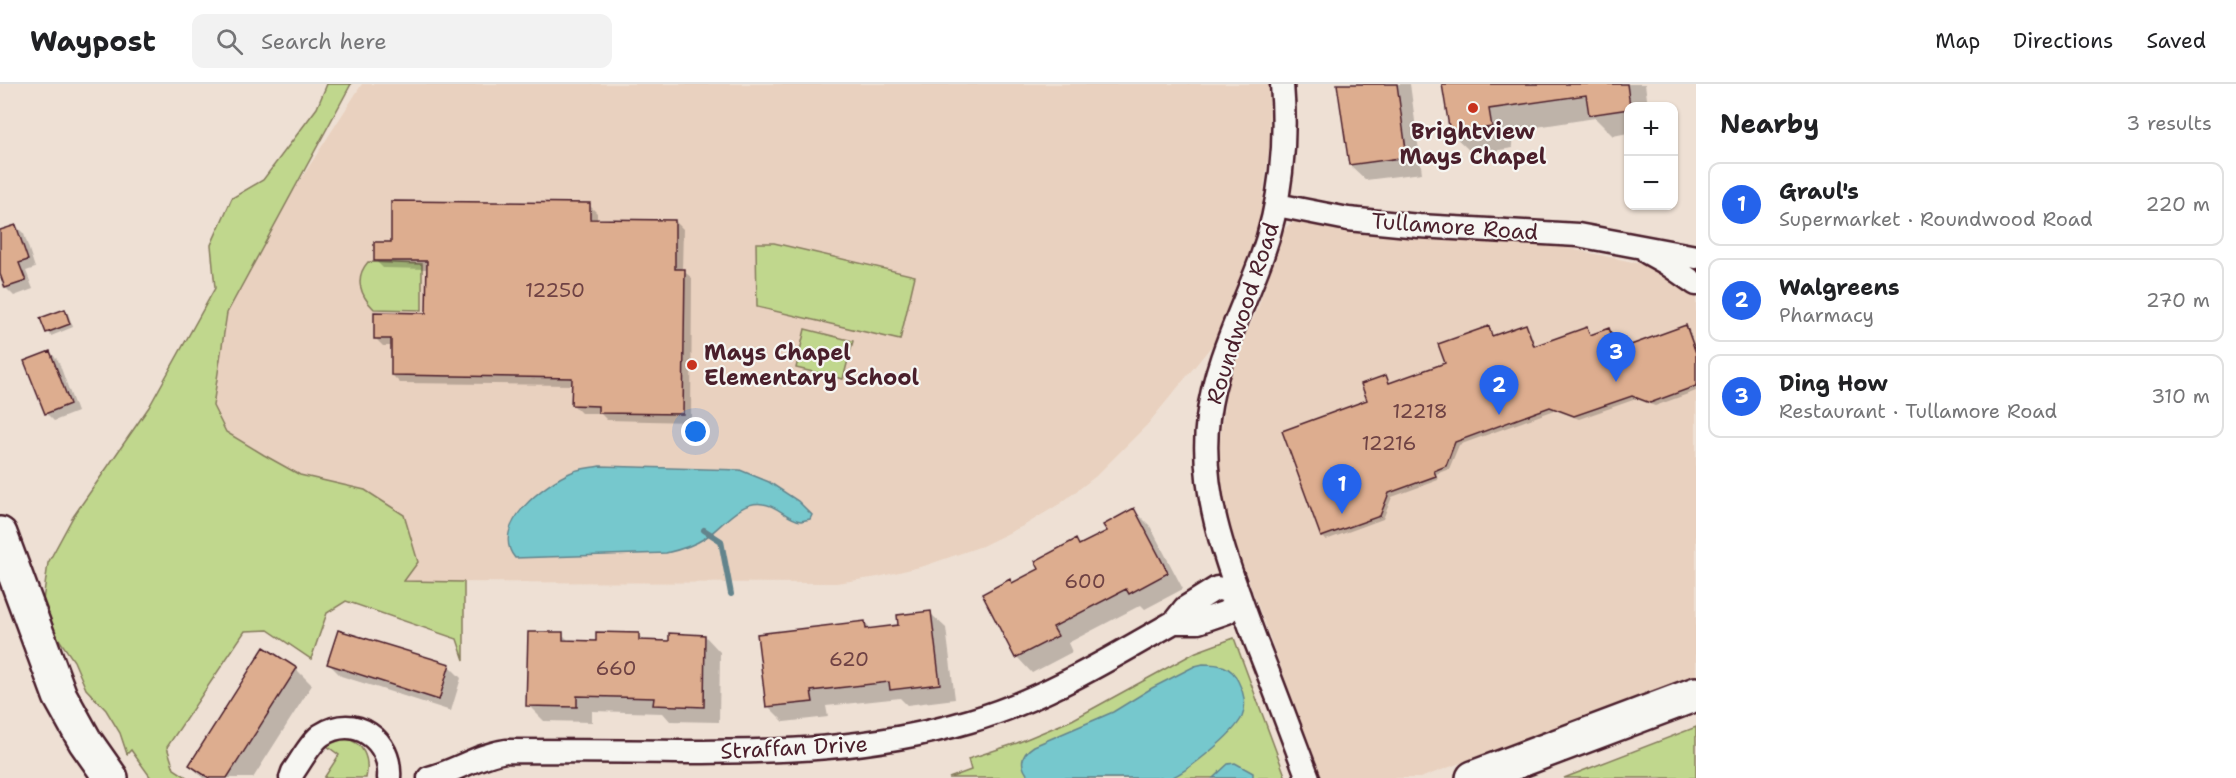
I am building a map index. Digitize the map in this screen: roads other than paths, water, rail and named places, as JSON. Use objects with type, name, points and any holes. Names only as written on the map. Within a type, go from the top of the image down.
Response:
[{"type":"main road","points":[[0,534],[60,696],[85,741],[111,778]]},
{"type":"main road","points":[[1473,778],[1696,694]]},
{"type":"street","name":"Roundwood Road","points":[[1282,84],[1283,146],[1276,205],[1262,256],[1225,349],[1215,382],[1208,419],[1207,482],[1239,596],[1308,778]]},
{"type":"street","name":"Tullamore Road","points":[[1276,205],[1348,219],[1419,226],[1578,235],[1696,257]]},
{"type":"street","name":"Tullamore Road","points":[[1634,245],[1666,263],[1696,284]]},
{"type":"street","name":"Straffan Drive","points":[[429,778],[488,754],[506,751],[768,752],[817,750],[875,742],[970,721],[1012,706],[1094,668],[1174,622],[1198,622],[1227,612],[1239,596]]},
{"type":"street","points":[[291,778],[318,737],[339,728],[352,728],[372,735],[381,744],[387,754],[389,778]]},
{"type":"water","points":[[600,466],[740,470],[769,482],[798,501],[812,515],[810,519],[801,521],[768,505],[755,504],[739,510],[700,541],[666,553],[515,558],[509,546],[509,533],[514,520],[524,507],[535,496],[561,478],[575,471]]},
{"type":"water","points":[[1203,664],[1219,665],[1232,672],[1243,694],[1244,713],[1230,733],[1179,774],[1171,778],[1030,778],[1026,774],[1023,761],[1029,749],[1113,712],[1152,688]]},
{"type":"water","points":[[1235,763],[1253,773],[1253,778],[1213,778],[1228,764]]},
{"type":"waterway","points":[[704,530],[721,541],[731,594]]},
{"type":"place","name":"Brightview Mays Chapel","points":[[1473,108]]},
{"type":"place","name":"Mays Chapel Elementary School","points":[[692,365]]},
{"type":"place","name":"Ding How","points":[[1616,382]]},
{"type":"place","name":"Walgreens","points":[[1499,415]]},
{"type":"place","name":"Graul's","points":[[1342,514]]}]
